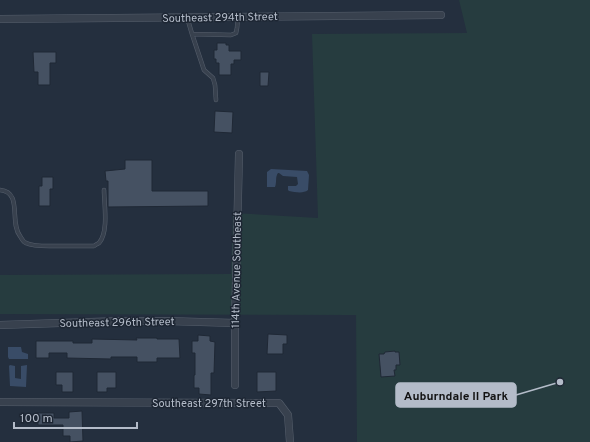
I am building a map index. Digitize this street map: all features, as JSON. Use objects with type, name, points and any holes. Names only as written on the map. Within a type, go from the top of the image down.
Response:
[{"type":"street","name":"Southeast 294th Street","points":[[0,19],[441,14]]},
{"type":"street","name":"114th Avenue Southeast","points":[[235,385],[239,154]]},
{"type":"street","name":"Southeast 296th Street","points":[[0,325],[120,321],[235,323]]},
{"type":"street","name":"Southeast 297th Street","points":[[0,402],[279,403],[288,415],[290,442]]},
{"type":"lane","points":[[187,17],[204,70],[213,78],[216,85],[216,100]]},
{"type":"lane","points":[[192,34],[231,35],[236,33],[238,28],[238,17]]},
{"type":"lane","points":[[0,190],[11,195],[14,202],[15,226],[18,234],[25,242],[35,246],[94,246],[99,242],[103,234],[105,223],[104,190]]},
{"type":"green space","points":[[459,0],[590,0],[590,442],[357,442],[356,315],[0,314],[0,275],[231,274],[233,213],[318,218],[312,34],[467,33]]},
{"type":"water","points":[[271,169],[307,171],[309,175],[308,190],[301,192],[289,191],[288,186],[296,186],[298,184],[297,177],[283,176],[279,173],[275,187],[267,187],[267,172]]},
{"type":"water","points":[[8,347],[21,347],[22,352],[28,354],[28,359],[9,359]]},
{"type":"water","points":[[10,365],[15,366],[15,378],[21,379],[21,366],[27,365],[26,387],[10,386]]},
{"type":"building","points":[[217,43],[226,43],[226,45],[229,45],[229,51],[241,51],[241,60],[234,60],[234,64],[231,64],[231,75],[219,75],[219,63],[216,63],[216,59],[214,59],[214,50],[217,50]]},
{"type":"building","points":[[33,52],[56,52],[56,63],[50,63],[50,85],[38,85],[38,72],[34,72]]},
{"type":"building","points":[[260,72],[269,72],[268,86],[260,86]]},
{"type":"building","points":[[215,111],[233,112],[232,133],[214,132]]},
{"type":"building","points":[[125,160],[152,160],[152,191],[208,191],[208,206],[108,207],[108,181],[106,181],[105,171],[125,169]]},
{"type":"building","points":[[42,177],[53,177],[53,189],[50,189],[50,206],[39,206],[39,186],[42,186]]},
{"type":"building","points":[[268,334],[287,335],[287,344],[283,344],[283,354],[267,354]]},
{"type":"building","points":[[198,335],[210,336],[210,341],[215,342],[214,373],[211,373],[211,395],[199,394],[199,388],[194,388],[195,353],[192,353],[192,341],[198,341]]},
{"type":"building","points":[[136,338],[179,339],[180,358],[157,358],[157,362],[137,362],[137,357],[111,357],[111,359],[67,358],[67,353],[49,353],[49,358],[36,358],[36,341],[73,341],[73,343],[92,343],[92,339],[137,340]]},
{"type":"building","points":[[395,351],[399,352],[400,365],[396,365],[396,370],[394,370],[395,376],[381,377],[379,354]]},
{"type":"building","points":[[56,372],[73,372],[73,392],[62,392],[62,385],[56,385]]},
{"type":"building","points":[[97,372],[116,372],[116,388],[107,388],[107,392],[97,392]]},
{"type":"building","points":[[257,372],[276,372],[276,391],[257,392]]},
{"type":"building","points":[[82,411],[83,441],[70,442],[70,436],[63,436],[63,425],[38,425],[37,413],[54,413],[54,418],[69,418],[69,412]]},
{"type":"place","name":"Auburndale II Park","points":[[560,382]]}]
